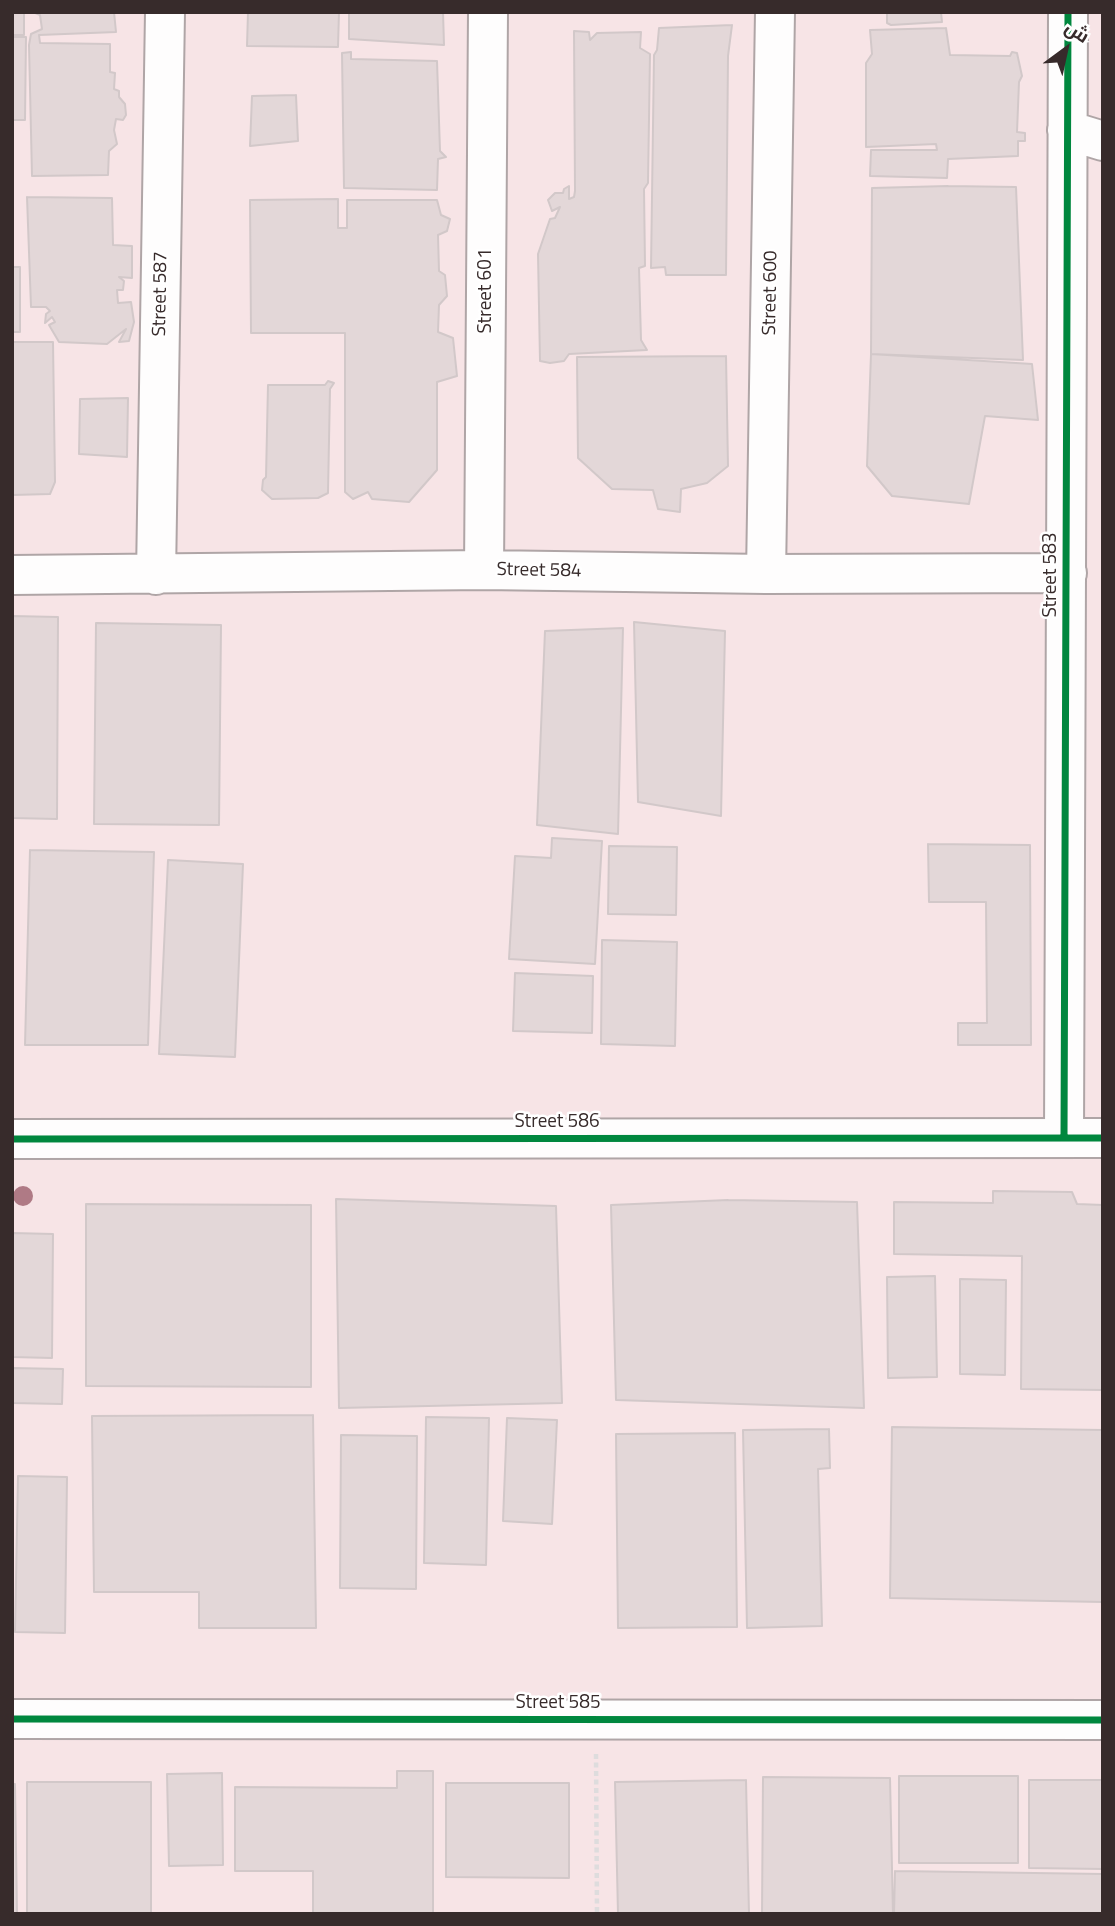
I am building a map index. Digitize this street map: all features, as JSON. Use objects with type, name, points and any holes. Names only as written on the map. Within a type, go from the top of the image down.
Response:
[{"type":"street","name":"Street 587","points":[[156,575],[165,12]]},
{"type":"street","name":"Street 601","points":[[485,570],[488,12]]},
{"type":"street","name":"Street 600","points":[[766,574],[775,12]]},
{"type":"street","name":"Street 583","points":[[1065,1137],[1067,573],[1085,136],[1068,12]]},
{"type":"street","name":"Street 584","points":[[12,575],[485,570],[766,574],[1067,573]]},
{"type":"street","name":"Street 586","points":[[12,1139],[1103,1138]]},
{"type":"street","name":"Street 585","points":[[12,1719],[1103,1720]]},
{"type":"path","points":[[595,1718],[597,1914]]},
{"type":"shaded area","points":[[12,12],[1103,12],[1103,1914],[12,1914]]},
{"type":"building","points":[[12,12],[24,12],[24,35],[12,35]]},
{"type":"building","points":[[33,12],[114,12],[116,32],[39,35],[40,43],[110,44],[110,72],[115,73],[114,89],[119,91],[119,97],[125,104],[126,115],[123,120],[116,119],[114,130],[117,144],[109,151],[108,175],[32,176],[29,45],[31,34],[42,29],[40,15]]},
{"type":"building","points":[[248,12],[339,12],[338,47],[247,46]]},
{"type":"building","points":[[349,12],[443,12],[444,45],[349,39]]},
{"type":"building","points":[[887,12],[941,12],[942,22],[891,25],[887,23]]},
{"type":"building","points":[[732,25],[728,56],[726,275],[666,275],[665,267],[651,268],[654,55],[659,28]]},
{"type":"building","points":[[946,28],[950,55],[1010,56],[1012,52],[1017,53],[1022,76],[1019,82],[1017,132],[1025,133],[1025,141],[1018,141],[1018,156],[948,159],[947,178],[870,176],[871,150],[937,150],[936,144],[866,147],[866,63],[872,54],[870,30]]},
{"type":"building","points":[[574,31],[589,32],[590,40],[597,33],[641,32],[640,48],[650,54],[648,183],[644,189],[645,266],[639,268],[641,340],[647,350],[569,354],[564,361],[550,363],[540,361],[538,254],[550,219],[555,218],[560,207],[552,211],[548,200],[555,193],[563,193],[569,186],[569,199],[574,197],[575,191]]},
{"type":"building","points":[[12,37],[26,37],[25,120],[12,120]]},
{"type":"building","points":[[351,52],[351,59],[437,61],[440,151],[446,157],[438,159],[437,190],[344,188],[342,53]]},
{"type":"building","points":[[296,95],[298,141],[250,146],[252,96]]},
{"type":"building","points":[[1016,187],[1023,360],[871,354],[872,188]]},
{"type":"building","points":[[27,197],[112,198],[113,245],[132,246],[132,278],[119,277],[124,281],[123,290],[117,290],[118,303],[131,302],[134,322],[129,341],[119,342],[126,329],[107,344],[59,342],[49,325],[55,322],[52,317],[45,323],[46,314],[50,311],[46,307],[31,307]]},
{"type":"building","points":[[338,199],[338,228],[347,228],[347,200],[437,200],[441,215],[450,219],[447,231],[438,235],[439,271],[445,275],[447,296],[439,305],[438,332],[453,338],[457,376],[437,382],[437,470],[409,502],[372,499],[368,492],[353,499],[345,492],[345,333],[251,333],[250,200]]},
{"type":"building","points":[[12,267],[20,267],[20,332],[12,332]]},
{"type":"building","points":[[12,342],[53,342],[55,482],[50,494],[12,495]]},
{"type":"building","points":[[871,354],[1032,364],[1038,420],[985,416],[969,504],[892,496],[867,466]]},
{"type":"building","points":[[726,356],[728,466],[707,483],[681,489],[680,512],[658,509],[653,490],[612,489],[578,458],[577,357]]},
{"type":"building","points":[[328,381],[334,383],[330,389],[328,493],[318,498],[272,499],[262,490],[266,477],[268,385],[325,385]]},
{"type":"building","points":[[128,398],[127,457],[79,454],[80,399]]},
{"type":"building","points":[[12,616],[58,617],[57,819],[12,818]]},
{"type":"building","points":[[634,622],[725,631],[721,816],[638,802]]},
{"type":"building","points":[[96,623],[221,625],[219,825],[94,824]]},
{"type":"building","points":[[623,628],[618,834],[537,825],[545,631]]},
{"type":"building","points":[[552,838],[602,841],[595,964],[509,959],[515,856],[551,858]]},
{"type":"building","points":[[928,844],[1030,845],[1031,1045],[958,1045],[958,1023],[987,1023],[986,902],[929,902]]},
{"type":"building","points":[[609,846],[677,847],[676,915],[608,914]]},
{"type":"building","points":[[30,850],[154,852],[148,1045],[25,1045]]},
{"type":"building","points":[[168,860],[243,864],[235,1057],[159,1054]]},
{"type":"building","points":[[602,940],[677,942],[675,1046],[601,1044]]},
{"type":"building","points":[[515,973],[593,976],[592,1033],[513,1031]]},
{"type":"building","points":[[993,1191],[1072,1192],[1077,1204],[1103,1205],[1103,1390],[1021,1389],[1022,1256],[894,1254],[894,1202],[993,1203]]},
{"type":"building","points":[[336,1199],[556,1206],[562,1403],[339,1408]]},
{"type":"building","points":[[728,1200],[857,1202],[864,1408],[616,1400],[611,1205]]},
{"type":"building","points":[[86,1204],[311,1205],[311,1387],[86,1386]]},
{"type":"building","points":[[12,1233],[53,1234],[52,1358],[12,1357]]},
{"type":"building","points":[[935,1276],[937,1377],[888,1378],[887,1277]]},
{"type":"building","points":[[960,1279],[1006,1280],[1005,1375],[960,1374]]},
{"type":"building","points":[[12,1368],[63,1369],[62,1404],[12,1403]]},
{"type":"building","points":[[313,1415],[316,1628],[199,1628],[199,1592],[94,1592],[92,1416]]},
{"type":"building","points":[[426,1417],[489,1418],[486,1565],[424,1563]]},
{"type":"building","points":[[507,1418],[557,1420],[552,1524],[503,1521]]},
{"type":"building","points":[[892,1427],[1103,1430],[1103,1602],[890,1598]]},
{"type":"building","points":[[829,1429],[830,1468],[818,1469],[822,1626],[747,1628],[743,1430]]},
{"type":"building","points":[[735,1433],[737,1627],[618,1628],[616,1434]]},
{"type":"building","points":[[341,1435],[417,1436],[416,1589],[340,1588]]},
{"type":"building","points":[[18,1476],[67,1477],[65,1633],[15,1632]]},
{"type":"building","points":[[397,1771],[433,1771],[433,1914],[313,1914],[313,1871],[235,1871],[235,1787],[397,1788]]},
{"type":"building","points":[[222,1773],[223,1865],[169,1866],[167,1774]]},
{"type":"building","points":[[899,1776],[1018,1776],[1018,1863],[899,1863]]},
{"type":"building","points":[[763,1777],[890,1778],[893,1914],[762,1914]]},
{"type":"building","points":[[746,1780],[749,1914],[618,1914],[615,1782]]},
{"type":"building","points":[[1029,1780],[1103,1780],[1103,1869],[1029,1868]]},
{"type":"building","points":[[27,1782],[151,1782],[151,1914],[27,1914]]},
{"type":"building","points":[[446,1783],[569,1783],[569,1878],[446,1877]]},
{"type":"building","points":[[12,1784],[15,1784],[17,1914],[12,1914]]},
{"type":"building","points":[[895,1871],[1103,1874],[1103,1914],[894,1914]]},
{"type":"cycle path","points":[[1064,1137],[1068,12]]},
{"type":"cycle path","points":[[12,1139],[1103,1138]]},
{"type":"cycle path","points":[[12,1719],[1103,1720]]}]
